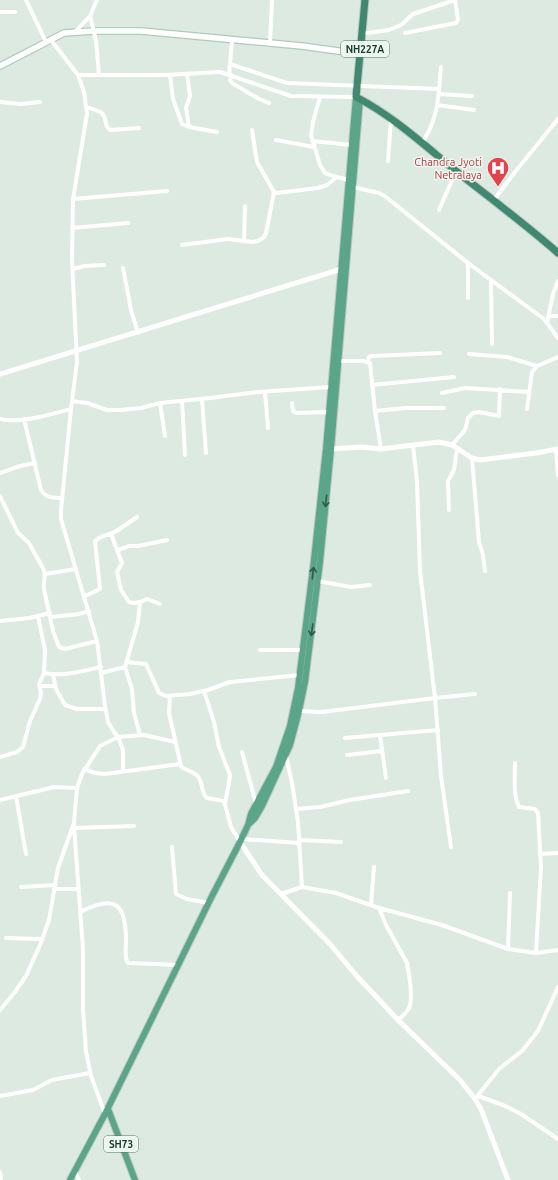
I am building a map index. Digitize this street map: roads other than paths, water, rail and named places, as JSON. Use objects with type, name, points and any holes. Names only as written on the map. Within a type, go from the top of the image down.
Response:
[{"type":"highway","name":"NH227A","points":[[358,98],[365,0]]},
{"type":"highway","name":"NH227A","points":[[359,85],[367,33],[370,0]]},
{"type":"highway","points":[[358,98],[380,110],[539,236],[558,253]]},
{"type":"main road","points":[[0,66],[64,33],[94,31],[141,30],[360,54]]},
{"type":"main road","points":[[70,1180],[106,1112],[208,903],[241,841],[251,814],[276,767],[294,711],[300,675],[338,361],[349,180],[358,98]]},
{"type":"main road","points":[[248,825],[255,818],[262,806],[286,755],[292,739],[305,682],[318,581],[331,387],[353,187],[358,98]]},
{"type":"main road","name":"SH73","points":[[106,1112],[135,1180]]},
{"type":"street","points":[[26,0],[48,41],[78,75],[84,92],[86,107],[87,121],[73,199],[73,269],[77,351],[61,519],[97,641],[102,673],[105,710],[108,722],[118,738],[123,750],[122,771]]},
{"type":"street","points":[[74,32],[90,16],[97,0]]},
{"type":"street","points":[[270,44],[272,0]]},
{"type":"street","points":[[367,33],[390,30],[401,25],[413,14],[455,0],[458,20],[456,23],[405,33]]},
{"type":"street","points":[[0,12],[15,12]]},
{"type":"street","points":[[90,16],[94,31],[99,75]]},
{"type":"street","points":[[232,40],[230,80],[232,83],[259,99],[270,103]]},
{"type":"street","points":[[230,64],[287,83],[439,89]]},
{"type":"street","points":[[422,144],[432,126],[439,94],[441,67]]},
{"type":"street","points":[[78,75],[170,75],[220,72],[292,96],[358,98]]},
{"type":"street","points":[[187,74],[190,96],[186,108],[190,127]]},
{"type":"street","points":[[170,75],[174,104],[182,124],[217,132]]},
{"type":"street","points":[[439,94],[472,96]]},
{"type":"street","points":[[320,97],[311,135],[322,170],[325,173],[349,180]]},
{"type":"street","points":[[0,102],[21,104],[40,102]]},
{"type":"street","points":[[436,105],[474,110]]},
{"type":"street","points":[[86,107],[102,113],[106,126],[110,130],[139,128]]},
{"type":"street","points":[[388,161],[391,119]]},
{"type":"street","points":[[493,201],[558,119]]},
{"type":"street","points":[[182,245],[228,239],[252,242],[260,241],[266,236],[274,192],[257,162],[252,130]]},
{"type":"street","points":[[276,140],[314,147]]},
{"type":"street","points":[[312,141],[352,145]]},
{"type":"street","points":[[439,210],[456,171]]},
{"type":"street","points":[[274,192],[278,193],[318,188],[327,185],[337,177]]},
{"type":"street","points":[[353,187],[379,193],[386,197],[468,263],[547,323],[558,338]]},
{"type":"street","points":[[73,199],[167,192]]},
{"type":"street","points":[[244,241],[245,206]]},
{"type":"street","points":[[72,228],[128,223]]},
{"type":"street","points":[[468,263],[468,298]]},
{"type":"street","points":[[73,269],[85,266],[104,265]]},
{"type":"street","points":[[123,268],[138,333]]},
{"type":"street","points":[[0,374],[138,333],[343,268]]},
{"type":"street","points":[[491,281],[492,344]]},
{"type":"street","points":[[547,323],[553,294],[558,281]]},
{"type":"street","points":[[549,316],[558,316]]},
{"type":"street","points":[[368,361],[369,357],[372,356],[440,353]]},
{"type":"street","points":[[469,354],[507,357],[537,366]]},
{"type":"street","points":[[527,410],[531,374],[537,366],[558,357]]},
{"type":"street","points":[[338,361],[368,361]]},
{"type":"street","points":[[368,361],[370,365],[375,411],[382,449]]},
{"type":"street","points":[[372,384],[454,377]]},
{"type":"street","points":[[72,402],[87,403],[102,409],[136,409],[160,403],[331,387]]},
{"type":"street","points":[[442,393],[465,388],[529,392]]},
{"type":"street","points":[[449,510],[448,481],[454,470],[455,447],[465,430],[468,418],[472,413],[479,412],[499,416],[500,390]]},
{"type":"street","points":[[265,392],[268,428]]},
{"type":"street","points":[[202,399],[206,453]]},
{"type":"street","points":[[182,401],[185,455]]},
{"type":"street","points":[[160,403],[165,436]]},
{"type":"street","points":[[292,403],[293,411],[296,413],[329,412]]},
{"type":"street","points":[[0,419],[24,419],[47,415],[71,408]]},
{"type":"street","points":[[375,411],[406,408],[444,408]]},
{"type":"street","points":[[24,419],[42,492],[51,497],[62,498]]},
{"type":"street","points":[[328,449],[361,447],[382,449],[439,442],[455,447],[472,458],[480,460],[557,449],[558,475]]},
{"type":"street","points":[[414,445],[417,482],[419,565],[436,698],[441,776],[450,847]]},
{"type":"street","points":[[472,458],[479,542],[483,555],[485,571]]},
{"type":"street","points":[[0,473],[34,463]]},
{"type":"street","points":[[0,496],[18,533],[32,548],[45,574],[44,589],[57,643],[60,648],[71,648],[97,641]]},
{"type":"street","points":[[84,596],[100,589],[94,544],[95,541],[101,537],[111,534],[137,516]]},
{"type":"street","points":[[111,534],[122,563],[117,572],[121,590],[129,602],[140,602],[147,599],[160,604]]},
{"type":"street","points":[[118,550],[129,546],[138,546],[167,540]]},
{"type":"street","points":[[45,574],[76,569]]},
{"type":"street","points":[[318,581],[351,587],[370,585]]},
{"type":"street","points":[[140,602],[138,622],[125,667],[132,689],[134,713],[140,735]]},
{"type":"street","points":[[0,621],[38,616],[79,614],[89,611]]},
{"type":"street","points":[[0,757],[17,752],[23,747],[30,721],[40,699],[40,681],[44,673],[45,645],[38,616]]},
{"type":"street","points":[[260,650],[303,650]]},
{"type":"street","points":[[126,662],[146,664],[159,693],[163,696],[204,691],[230,682],[300,675]]},
{"type":"street","points":[[102,673],[125,667]]},
{"type":"street","points":[[44,673],[53,675],[101,668]]},
{"type":"street","points":[[53,675],[55,686],[63,704],[67,707],[77,709],[105,710]]},
{"type":"street","points":[[40,686],[55,686]]},
{"type":"street","points":[[204,691],[214,722],[219,747],[230,775],[226,803],[231,827],[262,875],[330,944],[355,974],[398,1020],[460,1080],[476,1098],[508,1180]]},
{"type":"street","points":[[299,712],[322,712],[475,694]]},
{"type":"street","points":[[170,696],[169,713],[180,764],[184,769],[196,774],[207,798],[223,800],[226,803]]},
{"type":"street","points":[[345,738],[438,730]]},
{"type":"street","points":[[380,734],[386,778]]},
{"type":"street","points":[[106,1112],[90,1073],[85,1038],[84,960],[74,826],[77,788],[84,769],[100,746],[118,738],[140,735],[147,735],[175,742]]},
{"type":"street","points":[[347,755],[382,751]]},
{"type":"street","points":[[242,752],[256,804]]},
{"type":"street","points":[[286,755],[296,809],[302,887]]},
{"type":"street","points":[[515,763],[516,795],[519,808],[537,811],[541,867],[536,953]]},
{"type":"street","points":[[84,769],[100,774],[180,764]]},
{"type":"street","points":[[0,800],[54,787],[77,788]]},
{"type":"street","points":[[296,809],[320,807],[350,800],[408,791]]},
{"type":"street","points":[[16,796],[26,854]]},
{"type":"street","points":[[74,826],[134,826]]},
{"type":"street","points":[[0,1010],[22,983],[32,965],[43,939],[50,916],[62,854],[74,826]]},
{"type":"street","points":[[241,841],[341,842]]},
{"type":"street","points":[[172,847],[176,894],[186,899],[208,903]]},
{"type":"street","points":[[540,854],[558,852]]},
{"type":"street","points":[[371,905],[374,867]]},
{"type":"street","points":[[21,887],[78,889]]},
{"type":"street","points":[[281,894],[302,887],[336,893],[379,908],[442,925],[508,949],[536,953],[558,950]]},
{"type":"street","points":[[508,949],[510,893]]},
{"type":"street","points":[[80,912],[99,903],[115,904],[121,911],[125,925],[126,957],[128,962],[178,965]]},
{"type":"street","points":[[379,908],[386,925],[407,963],[411,999],[410,1007],[398,1020]]},
{"type":"street","points":[[6,938],[43,939]]},
{"type":"street","points":[[476,1098],[499,1069],[522,1051],[538,1031],[558,987]]},
{"type":"street","points":[[0,1096],[33,1090],[52,1080],[90,1073]]},
{"type":"street","points":[[476,1098],[503,1104],[521,1114],[558,1139]]},
{"type":"street","points":[[75,1171],[79,1180]]},
{"type":"street","points":[[0,1172],[2,1180]]},
{"type":"place","name":"Chandra Jyoti Netralaya","points":[[498,188]]}]
